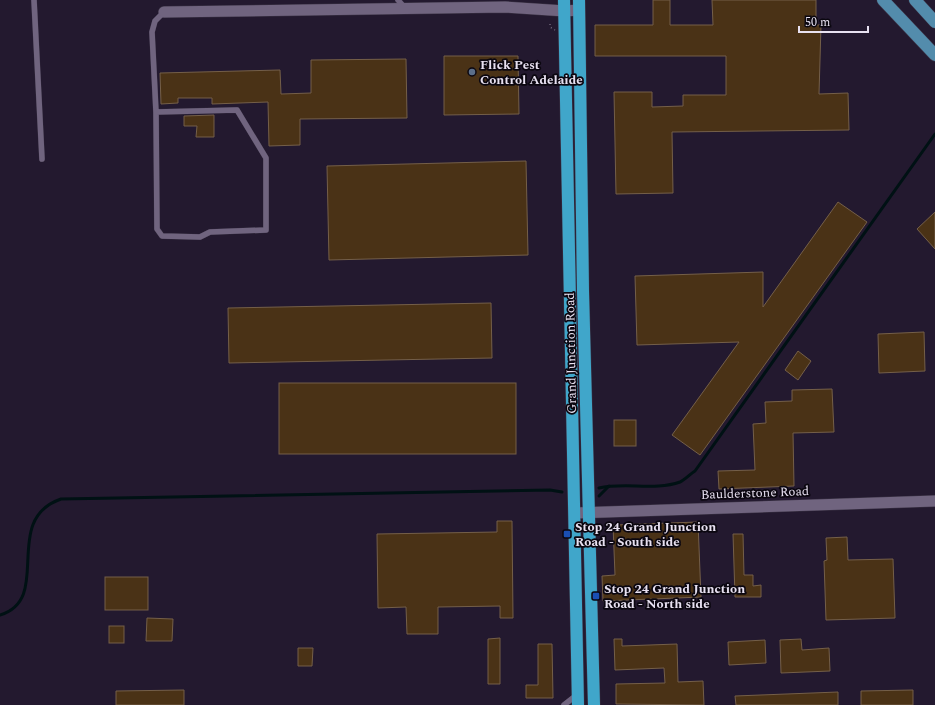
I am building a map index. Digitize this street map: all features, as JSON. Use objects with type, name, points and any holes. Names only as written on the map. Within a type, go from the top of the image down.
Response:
[{"type":"highway","name":"Grand Junction Road","points":[[578,699],[575,513],[579,5]]},
{"type":"highway","name":"Grand Junction Road","points":[[564,6],[589,512],[594,705]]},
{"type":"main road","points":[[883,0],[935,55]]},
{"type":"main road","points":[[915,0],[935,22]]},
{"type":"street","points":[[505,7],[520,0]]},
{"type":"street","points":[[164,12],[402,4],[505,7],[579,5]]},
{"type":"street","name":"Baulderstone Road","points":[[575,513],[935,501]]},
{"type":"lane","points":[[34,0],[42,159]]},
{"type":"lane","points":[[156,112],[237,110],[266,158],[266,230],[210,232],[200,237],[162,236],[157,229],[156,112],[152,32],[154,21],[164,12]]},
{"type":"lane","points":[[564,705],[578,699]]},
{"type":"building","points":[[653,0],[670,0],[670,25],[713,25],[712,0],[816,0],[816,25],[821,25],[819,94],[848,93],[849,130],[672,132],[673,193],[616,194],[614,92],[652,92],[652,107],[683,106],[683,95],[726,95],[726,56],[595,56],[595,25],[653,25]]},
{"type":"building","points":[[444,56],[518,56],[519,114],[444,115]]},
{"type":"building","points":[[406,59],[407,118],[300,119],[300,145],[269,146],[268,102],[212,104],[212,98],[178,98],[178,103],[161,104],[160,73],[280,70],[281,94],[311,93],[311,60]]},
{"type":"building","points":[[214,115],[214,137],[196,137],[197,126],[184,126],[184,116]]},
{"type":"building","points":[[526,161],[528,255],[329,260],[327,166]]},
{"type":"building","points":[[838,202],[867,222],[700,455],[672,435],[739,342],[637,345],[635,276],[763,272],[763,307]]},
{"type":"building","points":[[935,212],[935,249],[917,229]]},
{"type":"building","points":[[491,303],[492,358],[229,363],[228,308]]},
{"type":"building","points":[[924,332],[925,371],[879,373],[878,334]]},
{"type":"building","points":[[798,351],[811,361],[798,380],[785,370]]},
{"type":"building","points":[[279,383],[516,383],[516,454],[279,454]]},
{"type":"building","points":[[832,389],[834,432],[793,433],[794,486],[719,489],[718,471],[755,470],[753,424],[766,423],[765,402],[792,401],[792,390]]},
{"type":"building","points":[[614,420],[636,420],[636,446],[614,446]]},
{"type":"building","points":[[497,521],[512,521],[513,618],[500,618],[500,606],[438,607],[438,634],[407,634],[406,607],[378,608],[377,534],[497,532]]},
{"type":"building","points":[[698,522],[701,597],[603,601],[602,576],[615,575],[613,525]]},
{"type":"building","points":[[733,534],[743,534],[744,575],[753,575],[753,586],[761,585],[761,597],[735,597]]},
{"type":"building","points":[[847,537],[848,560],[893,559],[895,618],[826,620],[824,561],[827,560],[826,538]]},
{"type":"building","points":[[105,577],[148,577],[148,610],[105,610]]},
{"type":"building","points":[[147,618],[173,619],[172,641],[146,641]]},
{"type":"building","points":[[109,626],[124,626],[124,643],[109,643]]},
{"type":"building","points":[[500,638],[500,684],[488,684],[488,639]]},
{"type":"building","points":[[614,639],[622,639],[622,646],[677,644],[678,682],[703,681],[704,705],[616,704],[616,684],[665,683],[664,668],[615,670]]},
{"type":"building","points":[[801,639],[802,650],[829,648],[830,671],[781,673],[780,640]]},
{"type":"building","points":[[765,640],[766,663],[729,665],[728,642]]},
{"type":"building","points":[[538,644],[552,644],[553,698],[526,698],[526,685],[538,685]]},
{"type":"building","points":[[298,648],[313,648],[312,666],[298,666]]},
{"type":"building","points":[[184,690],[184,705],[116,705],[116,691]]},
{"type":"building","points":[[913,690],[913,705],[861,705],[861,691]]},
{"type":"building","points":[[838,692],[838,705],[736,705],[735,696]]},
{"type":"waterway","points":[[599,488],[609,486],[670,485],[682,481],[695,471],[935,134]]},
{"type":"waterway","points":[[599,496],[609,486]]},
{"type":"waterway","points":[[0,615],[16,606],[24,593],[27,577],[29,541],[33,524],[43,509],[61,499],[550,490],[562,492]]},
{"type":"place","name":"Flick Pest Control Adelaide","points":[[472,72]]},
{"type":"place","name":"Stop 24 Grand Junction Road - South side","points":[[567,534]]},
{"type":"place","name":"Stop 24 Grand Junction Road - North side","points":[[596,596]]}]
